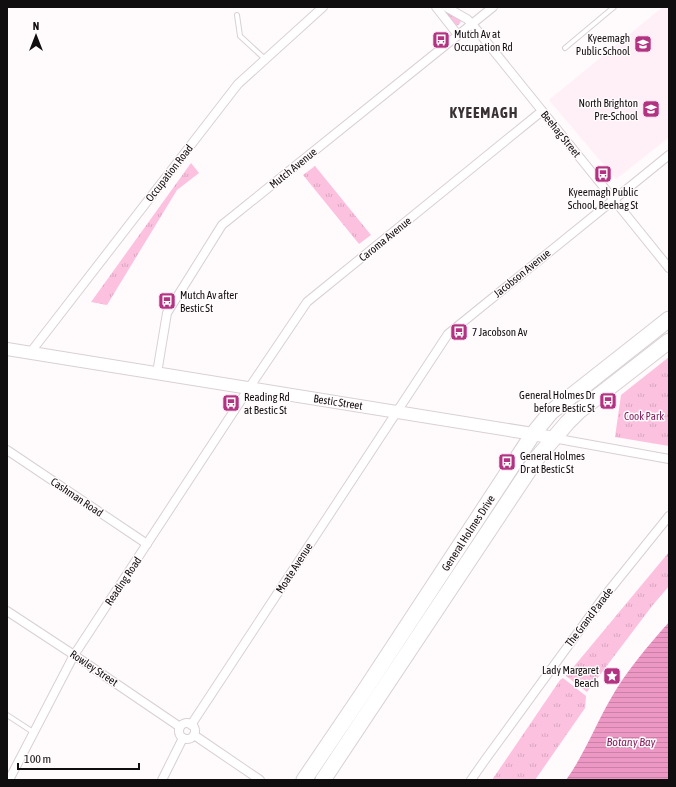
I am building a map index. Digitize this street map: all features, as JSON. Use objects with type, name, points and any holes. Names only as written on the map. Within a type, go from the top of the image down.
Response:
[{"type":"highway","name":"General Holmes Drive","points":[[304,780],[533,434],[551,412],[669,319]]},
{"type":"highway","name":"General Holmes Drive","points":[[323,780],[531,466],[553,438],[579,411],[669,341]]},
{"type":"main road","name":"Bestic Street","points":[[7,349],[553,438]]},
{"type":"street","name":"Occupation Road","points":[[30,353],[238,84],[323,7]]},
{"type":"street","points":[[436,7],[458,35]]},
{"type":"street","name":"Beehag Street","points":[[446,7],[467,19],[472,24],[669,268]]},
{"type":"street","name":"Mutch Avenue","points":[[157,373],[167,313],[222,225],[493,7]]},
{"type":"street","name":"Caroma Avenue","points":[[249,388],[304,306],[310,300],[542,111]]},
{"type":"street","name":"Jacobson Avenue","points":[[397,412],[444,339],[453,329],[669,155]]},
{"type":"street","name":"Reading Road","points":[[9,780],[74,655],[249,388]]},
{"type":"street","name":"Moate Avenue","points":[[191,725],[397,412]]},
{"type":"street","name":"Bestic Street","points":[[553,438],[669,459]]},
{"type":"street","name":"Cashman Road","points":[[7,450],[147,544]]},
{"type":"street","name":"The Grand Parade","points":[[471,780],[584,623],[669,516]]},
{"type":"street","name":"Rowley Street","points":[[7,612],[74,655],[180,727]]},
{"type":"street","points":[[186,723],[194,728],[195,733],[189,739],[183,738],[180,734],[180,727],[186,723]]},
{"type":"street","points":[[194,735],[260,780]]},
{"type":"street","points":[[162,780],[183,738]]},
{"type":"lane","points":[[565,48],[614,7]]},
{"type":"lane","points":[[237,14],[240,36],[265,60]]},
{"type":"lane","points":[[7,715],[34,733]]},
{"type":"shaded area","name":"Kyeemagh Public School","points":[[663,7],[669,7],[669,137],[616,179],[549,100]]},
{"type":"green space","points":[[439,7],[459,18],[461,20],[460,23],[455,26]]},
{"type":"green space","points":[[191,163],[199,173],[177,190],[107,305],[91,302]]},
{"type":"green space","points":[[315,166],[371,235],[359,244],[303,175]]},
{"type":"green space","name":"Cook Park","points":[[669,357],[669,446],[615,437],[621,395]]},
{"type":"green space","points":[[669,552],[669,586],[652,606],[587,692],[566,676]]},
{"type":"green space","points":[[563,678],[586,696],[585,708],[535,780],[492,780],[560,680]]},
{"type":"water","name":"Botany Bay","points":[[669,622],[669,780],[566,780],[578,761],[616,689],[645,650]]},
{"type":"place","name":"Mutch Av at Occupation Rd","points":[[441,40]]},
{"type":"place","name":"Kyeemagh Public School","points":[[643,44]]},
{"type":"place","name":"North Brighton Pre-School","points":[[651,109]]},
{"type":"place","name":"Kyeemagh Public School, Beehag St","points":[[603,174]]},
{"type":"place","name":"Mutch Av after Bestic St","points":[[167,301]]},
{"type":"place","name":"7 Jacobson Av","points":[[459,332]]},
{"type":"place","name":"General Holmes Dr before Bestic St","points":[[608,401]]},
{"type":"place","name":"Reading Rd at Bestic St","points":[[231,403]]},
{"type":"place","name":"General Holmes Dr at Bestic St","points":[[507,462]]},
{"type":"place","name":"Lady Margaret Beach","points":[[612,676]]},
{"type":"district","name":"KYEEMAGH","points":[[484,112]]}]
